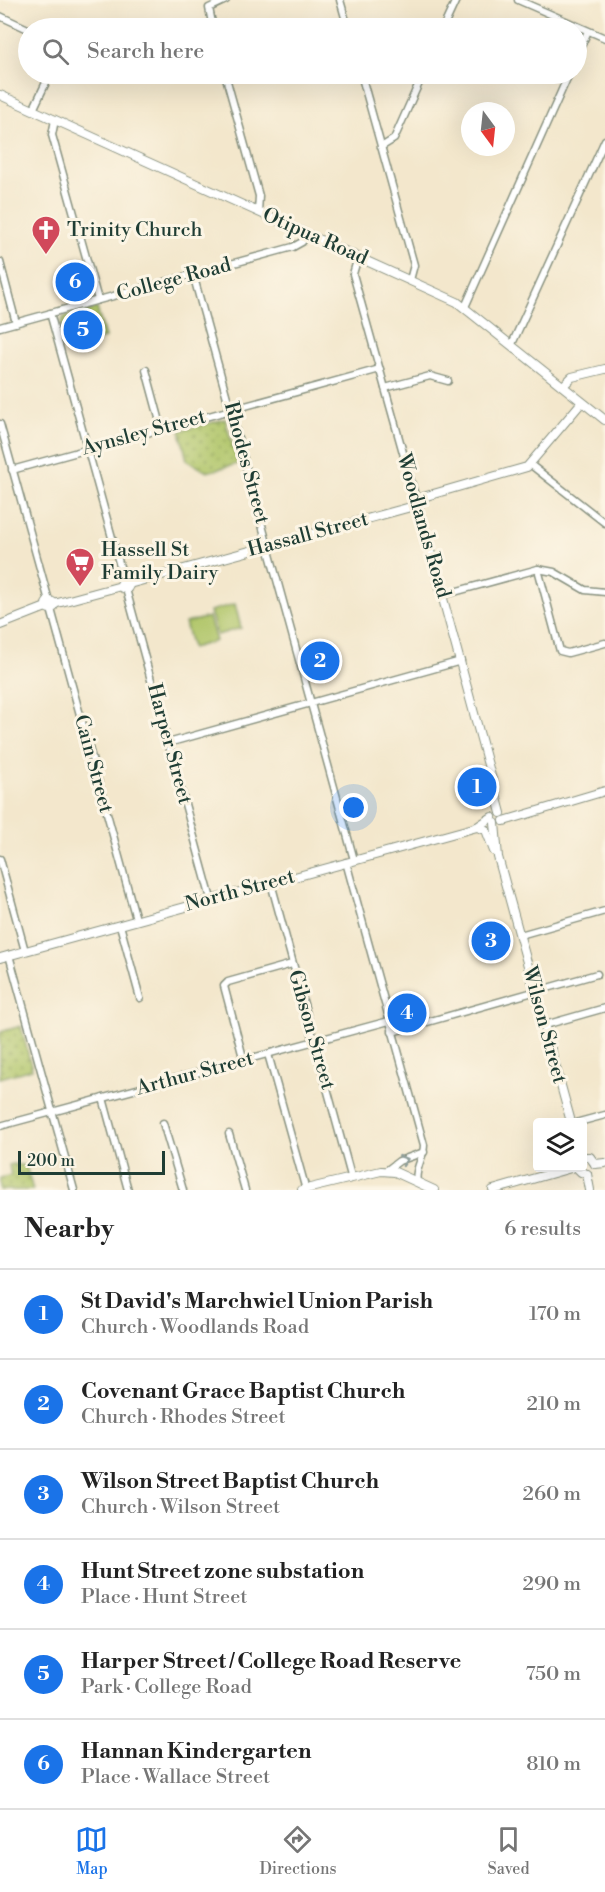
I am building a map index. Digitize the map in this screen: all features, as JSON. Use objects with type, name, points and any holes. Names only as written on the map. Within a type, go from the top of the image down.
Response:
[{"type":"street","points":[[211,18],[209,8],[226,0]]},
{"type":"street","points":[[340,0],[345,18]]},
{"type":"street","points":[[448,18],[456,0]]},
{"type":"street","points":[[518,0],[559,18]]},
{"type":"street","points":[[0,16],[18,24]]},
{"type":"street","points":[[588,31],[605,38]]},
{"type":"street","points":[[33,110],[45,84]]},
{"type":"street","points":[[228,84],[259,196],[258,212]]},
{"type":"street","points":[[364,84],[414,265],[410,280]]},
{"type":"street","points":[[381,147],[394,139],[419,84]]},
{"type":"street","points":[[465,307],[565,84]]},
{"type":"street","name":"Otipua Road","points":[[0,95],[465,307],[605,420]]},
{"type":"street","points":[[55,120],[52,135],[98,300]]},
{"type":"street","points":[[512,344],[605,140]]},
{"type":"street","name":"College Road","points":[[0,327],[293,247],[302,242],[307,234]]},
{"type":"street","name":"Woodlands Road","points":[[358,257],[353,274],[497,795],[498,819]]},
{"type":"street","points":[[0,262],[16,323]]},
{"type":"street","name":"Rhodes Street","points":[[193,274],[311,703],[389,1021],[424,1152]]},
{"type":"street","name":"Harper Street","points":[[50,313],[211,899]]},
{"type":"street","name":"Aynsley Street","points":[[12,470],[380,369]]},
{"type":"street","points":[[563,386],[572,377],[605,369]]},
{"type":"street","points":[[146,370],[162,429]]},
{"type":"street","points":[[385,388],[430,376],[448,381]]},
{"type":"street","points":[[582,402],[531,465],[605,523]]},
{"type":"street","name":"Cain Street","points":[[0,424],[136,919]]},
{"type":"street","name":"Hassall Street","points":[[0,625],[50,605],[268,546],[417,502],[531,465]]},
{"type":"street","points":[[443,595],[538,569],[554,572],[585,590],[605,592]]},
{"type":"street","points":[[538,569],[560,651],[568,653],[605,643]]},
{"type":"street","points":[[168,742],[461,661]]},
{"type":"street","name":"North Street","points":[[0,958],[605,791]]},
{"type":"street","name":"Wilson Street","points":[[498,819],[496,842],[498,857],[570,1118]]},
{"type":"street","name":"Wilson Street","points":[[479,826],[486,830],[498,857]]},
{"type":"street","points":[[0,860],[25,951]]},
{"type":"street","name":"Gibson Street","points":[[271,883],[351,1176]]},
{"type":"street","points":[[520,935],[605,911]]},
{"type":"street","points":[[120,925],[140,998]]},
{"type":"street","points":[[9,955],[74,1190]]},
{"type":"street","points":[[244,1060],[224,986],[228,982],[292,964]]},
{"type":"street","points":[[392,1032],[597,974]]},
{"type":"street","points":[[545,1025],[605,1010]]},
{"type":"street","name":"Arthur Street","points":[[0,1126],[389,1021]]},
{"type":"street","points":[[268,1054],[305,1190],[351,1176],[386,1171],[434,1190]]},
{"type":"street","points":[[103,1098],[128,1190]]},
{"type":"street","points":[[587,1120],[605,1115]]},
{"type":"street","points":[[163,1123],[183,1190]]},
{"type":"street","points":[[229,1134],[245,1190]]},
{"type":"street","points":[[386,1171],[399,1161],[424,1152]]},
{"type":"street","points":[[417,1182],[416,1173],[424,1152]]},
{"type":"street","points":[[580,1172],[587,1174],[594,1170],[595,1164],[590,1157],[587,1157]]},
{"type":"street","points":[[595,1164],[605,1163]]},
{"type":"street","points":[[493,1190],[554,1172]]},
{"type":"street","points":[[587,1174],[590,1190]]},
{"type":"green space","points":[[97,308],[105,338],[67,346],[61,323],[64,317]]},
{"type":"green space","points":[[225,419],[238,464],[207,472],[187,460],[180,431]]},
{"type":"green space","points":[[235,604],[241,628],[217,635],[210,611]]},
{"type":"green space","points":[[209,617],[216,641],[192,648],[185,623]]},
{"type":"green space","points":[[21,1026],[32,1069],[0,1078],[0,1032]]},
{"type":"green space","points":[[9,1165],[26,1166],[33,1190],[0,1190],[0,1178],[11,1175]]},
{"type":"place","name":"Trinity Church","points":[[46,256]]},
{"type":"place","name":"Hannan Kindergarten","points":[[75,282]]},
{"type":"place","name":"Harper Street / College Road Reserve","points":[[83,330]]},
{"type":"place","name":"Hassell St Family Dairy","points":[[80,588]]},
{"type":"place","name":"Covenant Grace Baptist Church","points":[[320,661]]},
{"type":"place","name":"St David's Marchwiel Union Parish","points":[[477,787]]},
{"type":"place","name":"Wilson Street Baptist Church","points":[[491,941]]},
{"type":"place","name":"Hunt Street zone substation","points":[[407,1013]]}]
